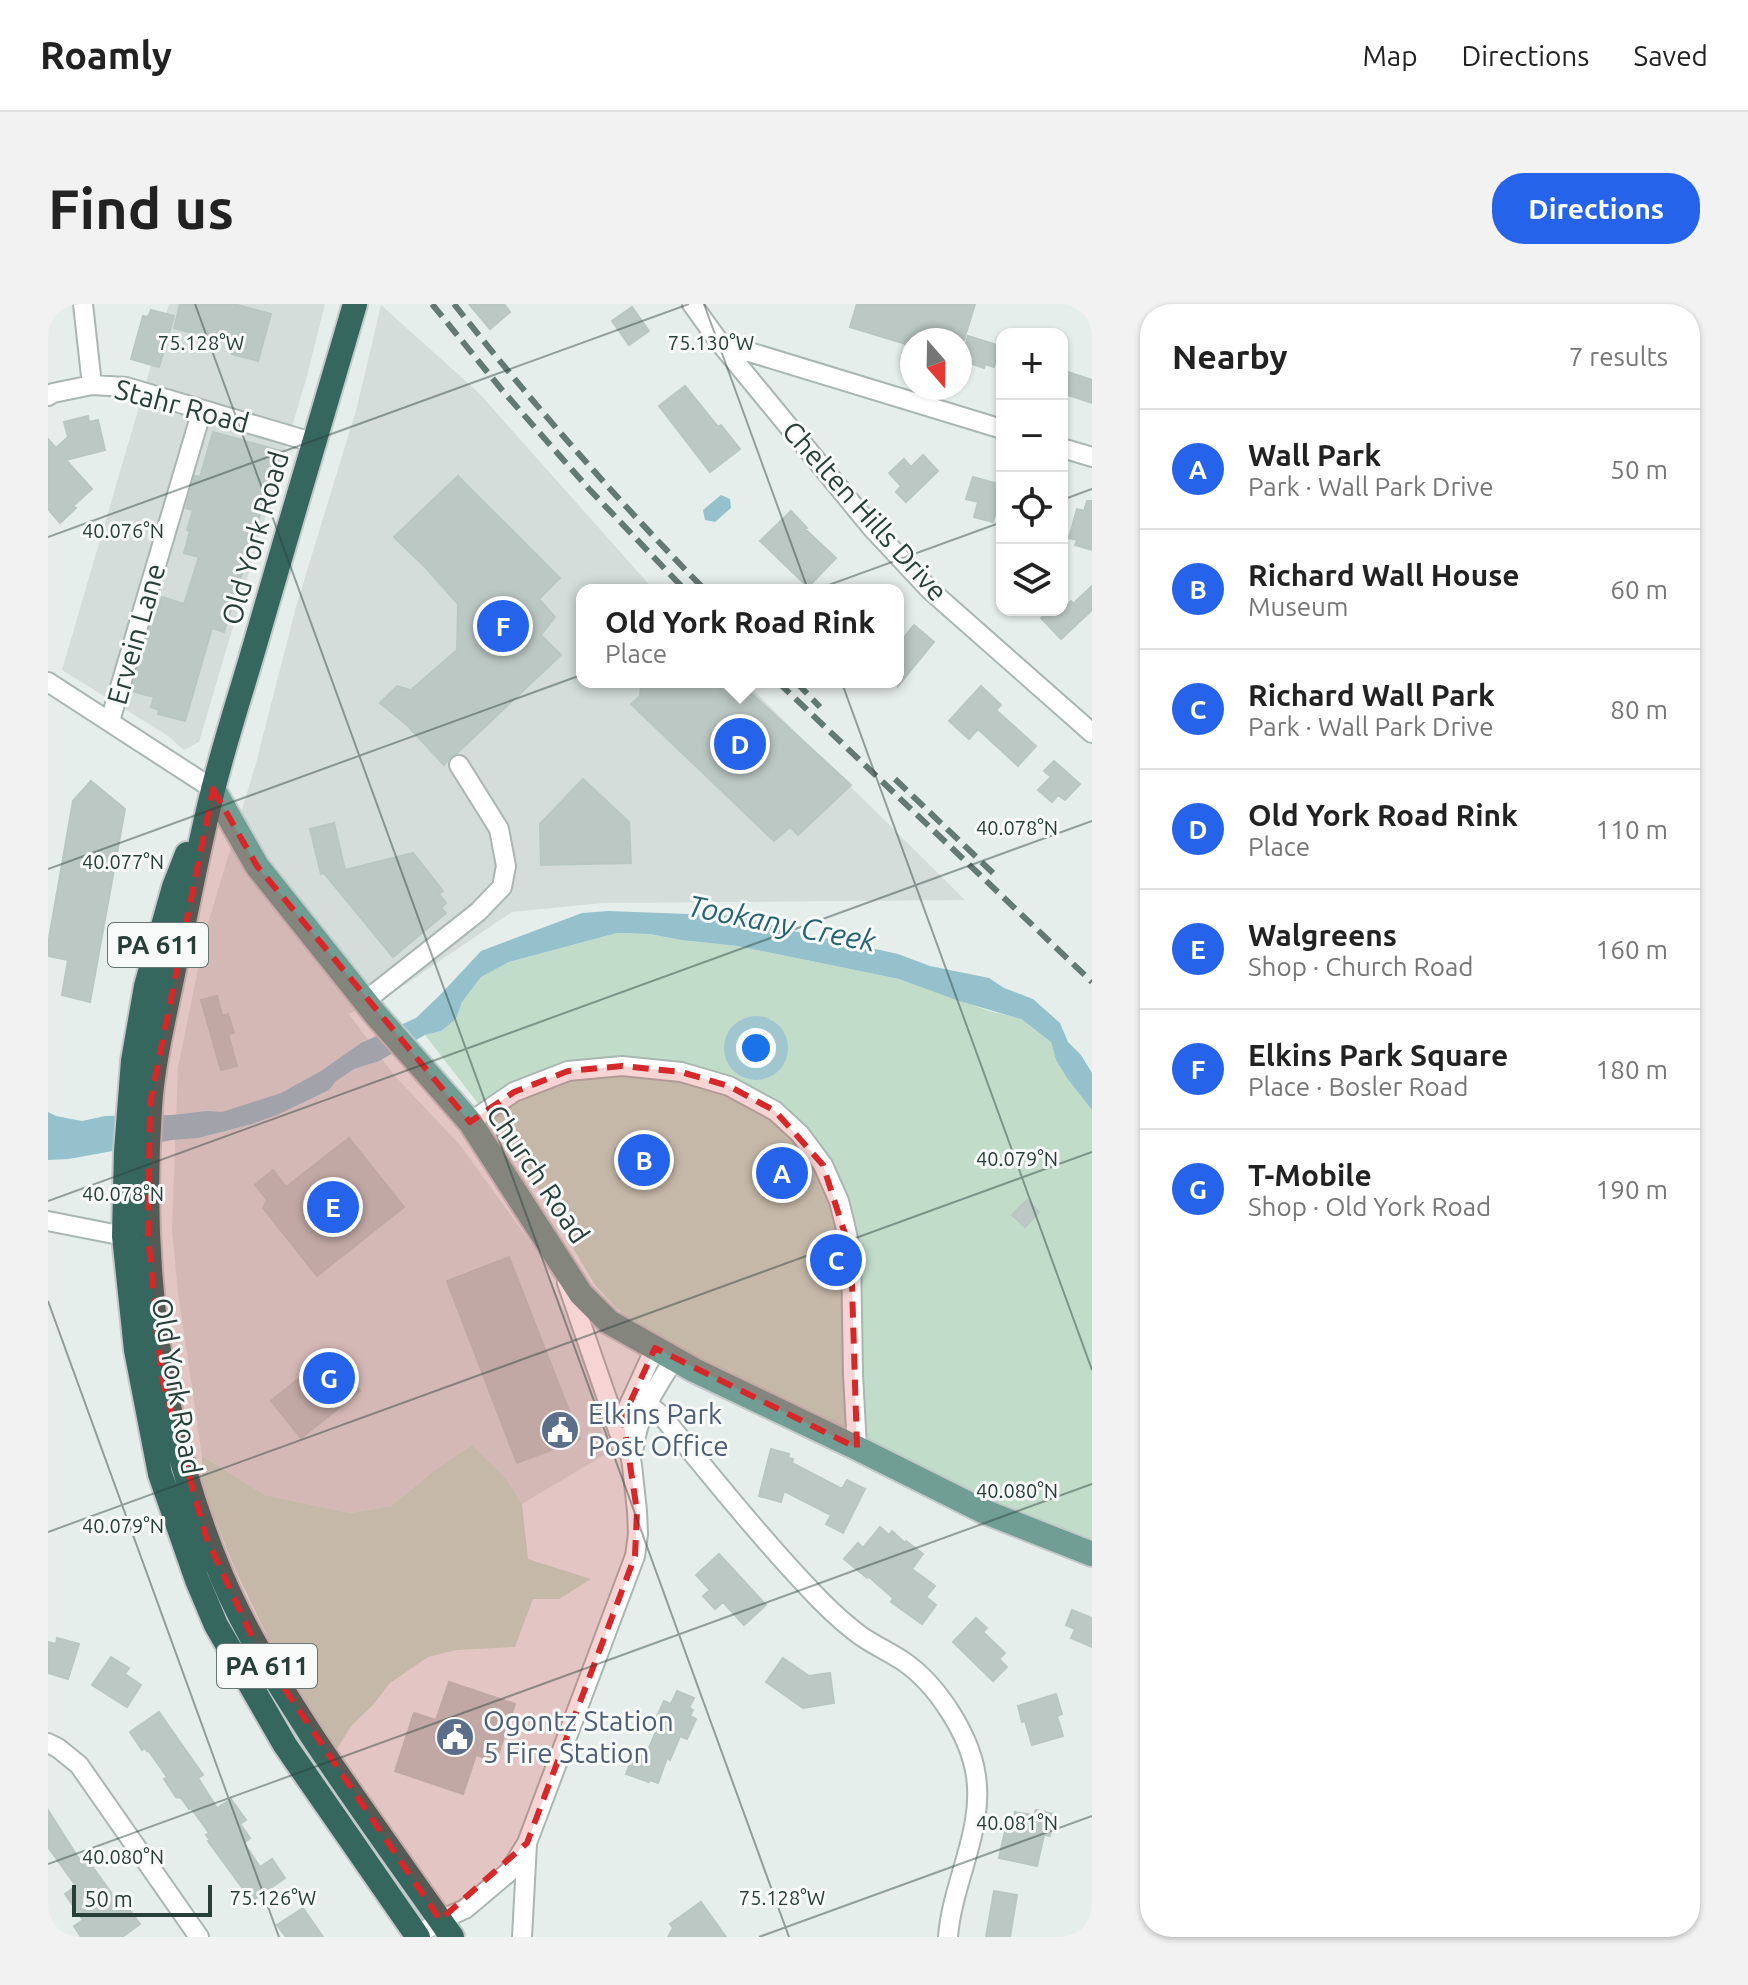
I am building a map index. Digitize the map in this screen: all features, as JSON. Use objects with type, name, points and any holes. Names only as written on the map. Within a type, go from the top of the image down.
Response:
[{"type":"highway","name":"Old York Road","points":[[355,304],[213,789],[174,887],[146,986],[133,1061],[140,1105],[124,1236],[136,1350],[160,1474],[216,1625],[285,1745],[417,1937]]},
{"type":"highway","name":"Old York Road","points":[[137,1149],[147,1205],[151,1293],[162,1376],[182,1463],[223,1581],[257,1648],[337,1774],[446,1928]]},
{"type":"main road","name":"Church Road","points":[[213,789],[257,866],[370,1008],[470,1122],[581,1294],[609,1322],[665,1354],[983,1511],[1092,1554]]},
{"type":"street","points":[[83,304],[92,385]]},
{"type":"street","name":"Chelten Hills Drive","points":[[692,304],[720,343],[872,528],[930,590],[1092,733]]},
{"type":"street","points":[[720,343],[996,427]]},
{"type":"street","name":"Stahr Road","points":[[48,396],[92,385],[126,387],[315,443]]},
{"type":"street","name":"Ervein Lane","points":[[110,721],[202,410]]},
{"type":"street","points":[[1068,450],[1092,457]]},
{"type":"street","name":"Church Road","points":[[48,682],[213,789]]},
{"type":"street","points":[[370,1008],[502,887],[506,866],[499,829],[459,765]]},
{"type":"street","points":[[470,1122],[514,1092],[568,1071],[622,1066],[681,1072],[729,1086],[775,1111],[800,1134],[823,1165],[839,1201],[845,1225],[851,1253],[857,1448]]},
{"type":"street","points":[[48,1221],[124,1236]]},
{"type":"street","points":[[559,1258],[606,1399],[632,1465]]},
{"type":"street","points":[[522,1937],[527,1843],[635,1556],[638,1534],[632,1465],[638,1403],[665,1354]]},
{"type":"street","points":[[638,1403],[662,1416],[823,1603],[860,1635],[905,1662],[945,1703],[967,1744],[976,1775],[977,1807],[948,1937]]},
{"type":"street","points":[[48,1743],[79,1765],[199,1937]]},
{"type":"street","points":[[417,1937],[446,1928],[452,1904],[527,1843]]},
{"type":"highlighted area","points":[[213,789],[257,866],[470,1122],[514,1092],[568,1071],[622,1066],[681,1072],[729,1086],[775,1111],[823,1165],[851,1253],[857,1448],[655,1348],[623,1418],[637,1511],[635,1556],[527,1843],[440,1920],[257,1648],[206,1537],[162,1379],[148,1236],[150,1103]]},
{"type":"shaded area","points":[[169,304],[325,304],[307,376],[199,742],[184,750],[168,736],[62,670]]},
{"type":"shaded area","points":[[381,305],[479,393],[649,584],[576,584],[576,688],[751,688],[965,900],[603,903],[512,912],[397,990],[349,1014],[394,1075],[461,1146],[538,1253],[590,1368],[606,1454],[522,1504],[505,1477],[472,1445],[391,1506],[350,1513],[265,1495],[202,1456],[178,1293],[172,1228],[178,1067],[206,930],[256,763],[296,607],[357,407]]},
{"type":"green space","points":[[617,933],[650,934],[737,946],[899,979],[989,1011],[1019,1018],[1051,1042],[1056,1060],[1092,1110],[1092,1544],[954,1485],[805,1408],[672,1346],[639,1327],[595,1285],[536,1185],[494,1124],[425,1035],[441,1031],[456,1019],[462,1002],[481,977],[509,962]]},
{"type":"green space","points":[[472,1445],[505,1477],[522,1504],[528,1559],[591,1579],[559,1599],[533,1599],[515,1647],[456,1650],[428,1657],[390,1683],[352,1725],[335,1752],[284,1671],[235,1569],[202,1487],[202,1456],[265,1495],[350,1513],[391,1506]]},
{"type":"water","points":[[721,495],[730,499],[731,508],[715,522],[705,520],[703,510]]},
{"type":"water","points":[[608,911],[743,916],[789,930],[898,954],[930,966],[989,978],[1004,988],[1033,999],[1060,1023],[1068,1042],[1092,1073],[1092,1110],[1056,1060],[1051,1042],[1021,1019],[899,979],[737,946],[650,934],[617,933],[509,962],[481,977],[462,1002],[456,1019],[441,1031],[425,1035],[379,1061],[354,1069],[329,1090],[277,1115],[198,1138],[48,1160],[48,1112],[82,1121],[105,1116],[222,1112],[281,1093],[321,1071],[361,1043],[416,1018],[481,951],[582,913]]},
{"type":"building","points":[[180,304],[234,304],[271,314],[258,361],[232,354],[235,344],[174,328]]},
{"type":"building","points":[[469,304],[504,304],[510,312],[490,329]]},
{"type":"building","points":[[857,304],[975,304],[968,328],[900,328],[900,342],[850,327]]},
{"type":"building","points":[[632,307],[649,331],[629,345],[612,321]]},
{"type":"building","points":[[151,310],[174,316],[159,367],[131,359],[143,316],[148,317]]},
{"type":"building","points":[[972,337],[996,345],[994,367],[985,364],[984,368],[972,364]]},
{"type":"building","points":[[1068,372],[1092,380],[1092,403],[1068,395]]},
{"type":"building","points":[[685,386],[740,449],[710,472],[659,406]]},
{"type":"building","points":[[88,416],[89,422],[98,420],[105,450],[66,460],[92,489],[60,523],[48,509],[48,439],[56,448],[68,437],[64,422]]},
{"type":"building","points":[[213,432],[281,451],[224,632],[212,628],[185,721],[158,714],[159,710],[151,707],[154,697],[131,691],[162,597],[184,604],[199,557],[184,553],[193,510],[186,508],[195,476],[200,477]]},
{"type":"building","points":[[923,455],[938,471],[906,502],[896,492],[901,486],[889,473],[904,459],[911,467]]},
{"type":"building","points":[[458,476],[560,578],[539,599],[555,617],[541,635],[561,655],[444,765],[407,725],[380,703],[397,686],[411,690],[457,650],[458,604],[394,537]]},
{"type":"building","points":[[973,477],[996,483],[993,522],[974,517],[978,502],[966,499]]},
{"type":"building","points":[[1087,501],[1092,501],[1092,550],[1075,545],[1077,540],[1069,538],[1077,509],[1084,511]]},
{"type":"building","points":[[791,511],[836,558],[811,584],[805,584],[760,541]]},
{"type":"building","points":[[1092,586],[1092,610],[1061,639],[1041,618],[1068,616],[1068,604],[1071,601],[1073,604]]},
{"type":"building","points":[[914,625],[934,642],[904,679],[904,638]]},
{"type":"building","points":[[981,686],[1001,705],[996,710],[1036,746],[1018,766],[978,729],[969,739],[949,721]]},
{"type":"building","points":[[641,688],[746,688],[851,785],[798,835],[790,827],[774,841],[631,704],[640,696]]},
{"type":"building","points":[[1054,761],[1080,784],[1065,800],[1058,795],[1052,802],[1038,790],[1051,777],[1044,771]]},
{"type":"building","points":[[583,779],[629,822],[631,863],[541,865],[540,824]]},
{"type":"building","points":[[91,781],[125,809],[90,1002],[62,995],[68,960],[48,956],[48,944],[73,801]]},
{"type":"building","points":[[334,823],[345,870],[413,853],[443,891],[439,894],[446,903],[441,908],[446,913],[393,957],[324,873],[321,874],[310,829]]},
{"type":"building","points":[[217,996],[222,1016],[228,1014],[234,1033],[228,1034],[237,1066],[221,1070],[201,1000]]},
{"type":"building","points":[[349,1138],[404,1207],[317,1276],[263,1208],[267,1200],[255,1185],[273,1170],[286,1187]]},
{"type":"building","points":[[669,1141],[673,1172],[619,1179],[615,1148]]},
{"type":"building","points":[[1027,1200],[1039,1212],[1025,1227],[1012,1215]]},
{"type":"building","points":[[509,1257],[580,1439],[517,1463],[447,1281]]},
{"type":"building","points":[[329,1354],[360,1391],[301,1438],[271,1401]]},
{"type":"building","points":[[771,1449],[789,1454],[792,1463],[842,1489],[847,1480],[865,1489],[843,1533],[826,1524],[831,1515],[784,1491],[781,1502],[759,1496]]},
{"type":"building","points":[[880,1527],[889,1535],[892,1531],[923,1554],[912,1569],[935,1586],[926,1597],[936,1605],[922,1624],[891,1602],[893,1598],[844,1559],[858,1543],[863,1548]]},
{"type":"building","points":[[719,1554],[766,1605],[744,1625],[723,1602],[715,1609],[703,1596],[710,1590],[696,1575]]},
{"type":"building","points":[[1072,1610],[1092,1618],[1092,1647],[1071,1638],[1075,1629],[1066,1625]]},
{"type":"building","points":[[976,1618],[987,1628],[983,1632],[1005,1653],[999,1659],[1007,1667],[993,1681],[953,1642]]},
{"type":"building","points":[[57,1638],[79,1644],[68,1679],[48,1673],[48,1642],[56,1644]]},
{"type":"building","points":[[111,1657],[129,1668],[125,1674],[141,1685],[127,1707],[92,1685]]},
{"type":"building","points":[[783,1658],[809,1676],[830,1673],[834,1703],[803,1708],[766,1682]]},
{"type":"building","name":"Ogontz Station 5 Fire Station","points":[[449,1682],[515,1704],[496,1761],[476,1755],[463,1794],[395,1771],[414,1713],[436,1720]]},
{"type":"building","points":[[677,1691],[694,1698],[689,1708],[693,1710],[690,1716],[696,1719],[687,1739],[680,1736],[670,1760],[667,1758],[658,1783],[626,1774],[634,1753],[645,1757],[659,1725],[654,1723],[664,1701],[671,1704]]},
{"type":"building","points":[[1056,1694],[1062,1714],[1057,1716],[1063,1736],[1032,1745],[1018,1706]]},
{"type":"building","points":[[159,1712],[203,1775],[198,1778],[217,1808],[231,1799],[246,1820],[240,1824],[250,1838],[244,1843],[260,1867],[272,1859],[285,1878],[252,1901],[208,1841],[206,1835],[209,1833],[191,1808],[176,1797],[164,1779],[167,1777],[148,1750],[142,1750],[130,1732]]},
{"type":"building","points":[[48,1810],[81,1862],[86,1858],[115,1898],[119,1895],[140,1924],[122,1937],[81,1937],[74,1926],[83,1920],[65,1894],[76,1886],[48,1847]]},
{"type":"building","points":[[1036,1810],[1054,1814],[1050,1836],[1044,1835],[1037,1866],[999,1858],[1007,1822],[1013,1823],[1015,1812],[1034,1815]]},
{"type":"building","points":[[994,1891],[1017,1895],[1010,1937],[986,1937]]},
{"type":"building","points":[[701,1902],[726,1937],[668,1937],[673,1928],[670,1924]]},
{"type":"building","points":[[303,1908],[323,1937],[286,1937],[277,1925]]},
{"type":"railway","points":[[432,304],[589,489],[679,584]]},
{"type":"railway","points":[[454,304],[576,450],[699,584]]},
{"type":"railway","points":[[784,688],[1092,982]]},
{"type":"railway","points":[[802,688],[820,707]]},
{"type":"railway","points":[[895,779],[993,873]]},
{"type":"place","name":"Elkins Park Square","points":[[503,626]]},
{"type":"place","name":"Old York Road Rink","points":[[740,744]]},
{"type":"place","name":"Richard Wall House","points":[[644,1160]]},
{"type":"place","name":"Wall Park","points":[[782,1173]]},
{"type":"place","name":"Walgreens","points":[[333,1207]]},
{"type":"place","name":"Richard Wall Park","points":[[836,1260]]},
{"type":"place","name":"T-Mobile","points":[[329,1378]]},
{"type":"place","name":"Elkins Park Post Office","points":[[560,1430]]},
{"type":"place","name":"Ogontz Station 5 Fire Station","points":[[455,1737]]},
{"type":"water label","name":"Tookany Creek","points":[[782,924]]}]
